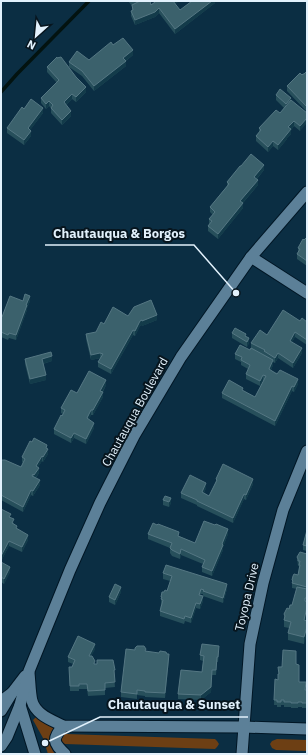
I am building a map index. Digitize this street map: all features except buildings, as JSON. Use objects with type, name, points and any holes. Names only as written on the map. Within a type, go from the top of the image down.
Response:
[{"type":"street","name":"Chautauqua Boulevard","points":[[1,746],[7,737],[20,706],[29,671],[70,570],[97,510],[134,436],[181,357],[251,257],[307,192]]},
{"type":"street","points":[[251,257],[307,293]]},
{"type":"street","name":"Toyopa Drive","points":[[242,754],[250,644],[262,583],[283,510],[307,452]]},
{"type":"street","name":"Chautauqua Boulevard","points":[[1,711],[12,693],[29,671]]},
{"type":"street","points":[[29,671],[32,702],[36,709],[47,718],[63,726],[244,727],[307,729]]},
{"type":"street","points":[[1,701],[12,693]]},
{"type":"street","points":[[20,706],[35,754]]},
{"type":"street","points":[[63,726],[56,734],[55,740],[57,746],[65,754]]},
{"type":"shaded area","points":[[36,717],[54,727],[50,741],[55,754],[48,754],[43,738],[33,720]]},
{"type":"shaded area","points":[[62,735],[215,739],[219,744],[215,749],[65,744],[60,739]]},
{"type":"shaded area","points":[[277,739],[307,740],[307,751],[276,750],[272,748],[270,744],[272,741]]},
{"type":"waterway","points":[[1,92],[89,1]]},
{"type":"place","name":"Chautauqua & Borgos","points":[[236,293]]},
{"type":"place","name":"Chautauqua & Sunset","points":[[45,743]]}]
